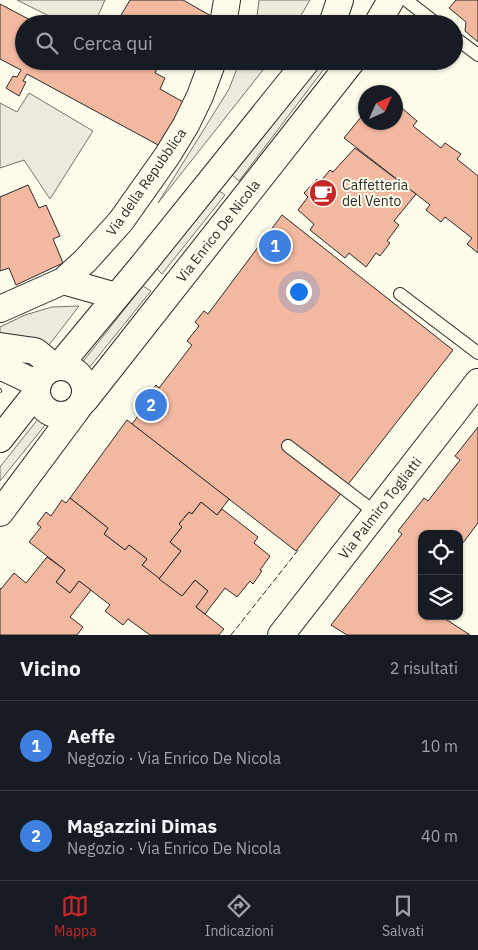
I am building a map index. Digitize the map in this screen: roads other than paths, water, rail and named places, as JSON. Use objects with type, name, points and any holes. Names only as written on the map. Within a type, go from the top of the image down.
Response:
[{"type":"street","points":[[224,15],[227,0]]},
{"type":"street","points":[[335,15],[340,0]]},
{"type":"street","points":[[382,15],[391,0]]},
{"type":"street","name":"Via della Repubblica","points":[[0,309],[63,281],[85,261],[121,222],[186,125],[210,70]]},
{"type":"street","points":[[0,439],[47,377],[142,266],[300,70]]},
{"type":"street","name":"Via Enrico De Nicola","points":[[0,512],[80,406],[345,70]]},
{"type":"street","points":[[63,281],[116,296]]},
{"type":"street","points":[[0,346],[35,351],[47,377]]},
{"type":"street","points":[[63,367],[72,369],[80,374],[86,391],[80,406],[64,416],[46,411],[40,404],[37,396],[47,377],[63,367]]},
{"type":"street","points":[[0,368],[47,377]]},
{"type":"street","name":"Via Palmiro Togliatti","points":[[293,631],[376,513],[478,382]]},
{"type":"lane","points":[[406,0],[425,15]]},
{"type":"lane","points":[[463,44],[478,55]]},
{"type":"lane","points":[[400,294],[478,353]]},
{"type":"lane","points":[[288,446],[376,513]]},
{"type":"place","name":"Caffetteria del Vento","points":[[323,193]]},
{"type":"place","name":"Aeffe","points":[[275,246]]},
{"type":"place","name":"Magazzini Dimas","points":[[151,405]]}]
